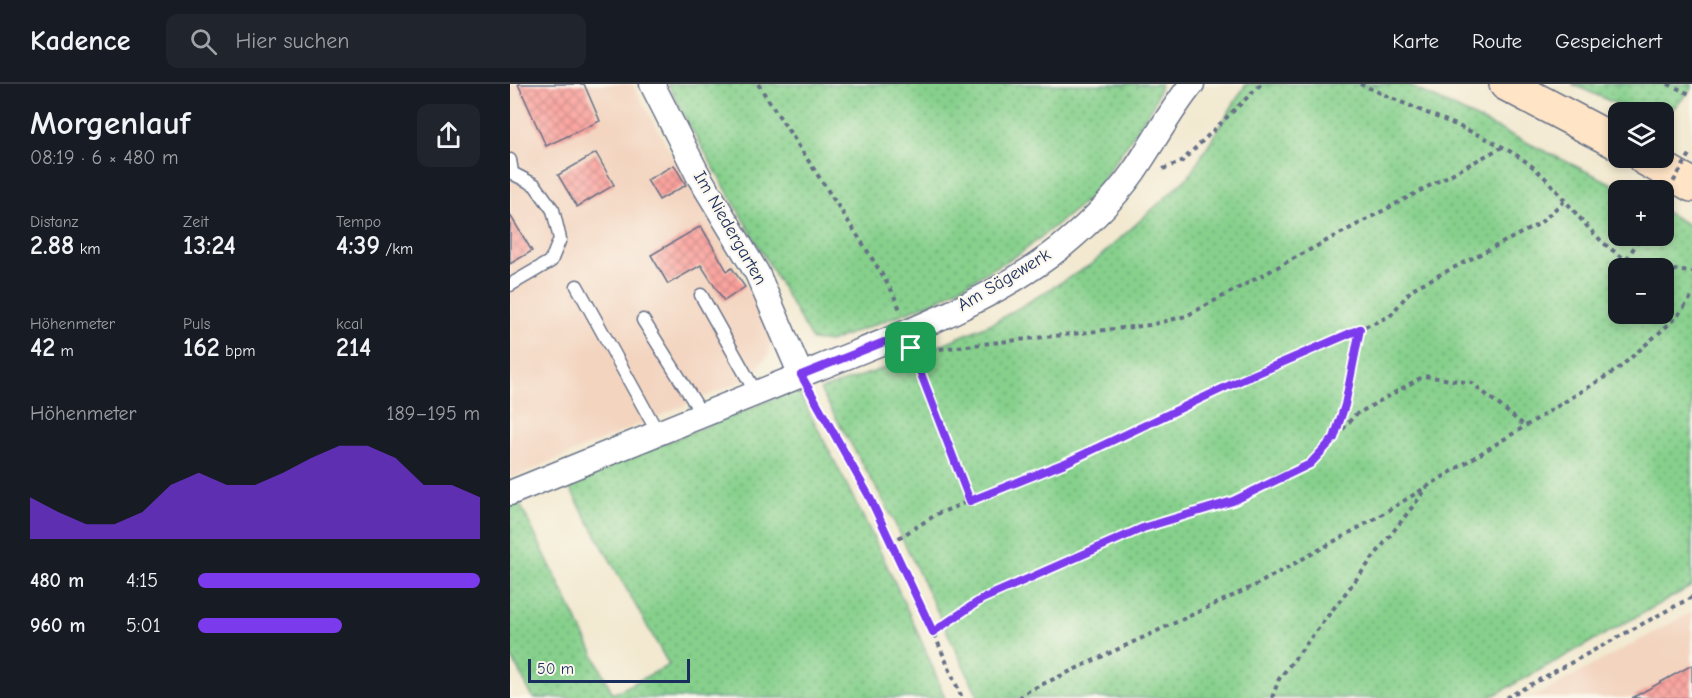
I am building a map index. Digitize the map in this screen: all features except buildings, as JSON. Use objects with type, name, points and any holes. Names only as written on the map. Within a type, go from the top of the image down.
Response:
[{"type":"main road","points":[[1506,84],[1608,138]]},
{"type":"main road","points":[[1662,168],[1692,185]]},
{"type":"street","name":"Im Niedergarten","points":[[652,84],[698,175],[757,273],[801,375]]},
{"type":"street","name":"Am Sägewerk","points":[[510,493],[933,320],[999,287],[1048,256],[1106,204],[1132,173],[1179,94],[1192,84]]},
{"type":"lane","points":[[510,285],[551,261],[560,239],[553,210],[535,185],[511,168]]},
{"type":"lane","points":[[577,286],[657,433]]},
{"type":"lane","points":[[701,296],[756,393]]},
{"type":"lane","points":[[643,320],[695,403],[700,416]]},
{"type":"path","points":[[758,84],[865,247],[892,291],[903,316]]},
{"type":"path","points":[[1132,173],[1158,171],[1181,162],[1261,84]]},
{"type":"path","points":[[1360,84],[1504,146],[1540,174],[1607,246],[1625,258]]},
{"type":"path","points":[[1668,84],[1692,94]]},
{"type":"path","points":[[970,501],[911,348],[924,351],[1102,331],[1150,325],[1186,316],[1504,146]]},
{"type":"path","points":[[1674,181],[1692,151]]},
{"type":"path","points":[[891,543],[938,514],[1065,463],[1230,385],[1390,316],[1412,289],[1539,224],[1564,201]]},
{"type":"path","points":[[1674,270],[1692,272]]},
{"type":"path","points":[[1019,698],[1028,691],[1098,657],[1256,585],[1376,518],[1618,369],[1676,318],[1692,296]]},
{"type":"path","points":[[1334,438],[1345,405],[1360,329]]},
{"type":"path","points":[[801,375],[869,496],[962,698]]},
{"type":"path","points":[[933,632],[982,599],[1143,528],[1233,501],[1310,464],[1354,415],[1424,376],[1472,383],[1525,426]]},
{"type":"path","points":[[1272,698],[1280,679],[1429,485]]},
{"type":"path","points":[[1506,698],[1692,597]]},
{"type":"shaded area","points":[[510,84],[632,84],[772,331],[769,354],[749,378],[510,479]]},
{"type":"shaded area","points":[[1692,612],[1692,698],[1532,698]]},
{"type":"green space","points":[[668,84],[1161,84],[1153,106],[1091,197],[1021,253],[936,301],[829,342],[812,340]]},
{"type":"green space","points":[[1246,84],[1406,84],[1608,182],[1608,246],[1674,246],[1674,217],[1692,227],[1692,586],[1489,698],[979,698],[886,505],[820,390],[888,367],[995,322],[1092,264],[1189,176]]},
{"type":"green space","points":[[1572,84],[1692,84],[1692,89],[1674,108],[1674,102],[1612,102]]},
{"type":"green space","points":[[797,389],[894,580],[945,698],[533,698],[510,654],[510,504],[518,500],[613,694],[669,665],[567,483]]},
{"type":"route","points":[[1360,329],[1345,405],[1334,438],[1310,464],[1233,501],[1143,528],[982,599],[933,632],[869,496],[801,375],[884,342],[911,348],[970,501],[1065,463],[1230,385],[1360,329]]}]
